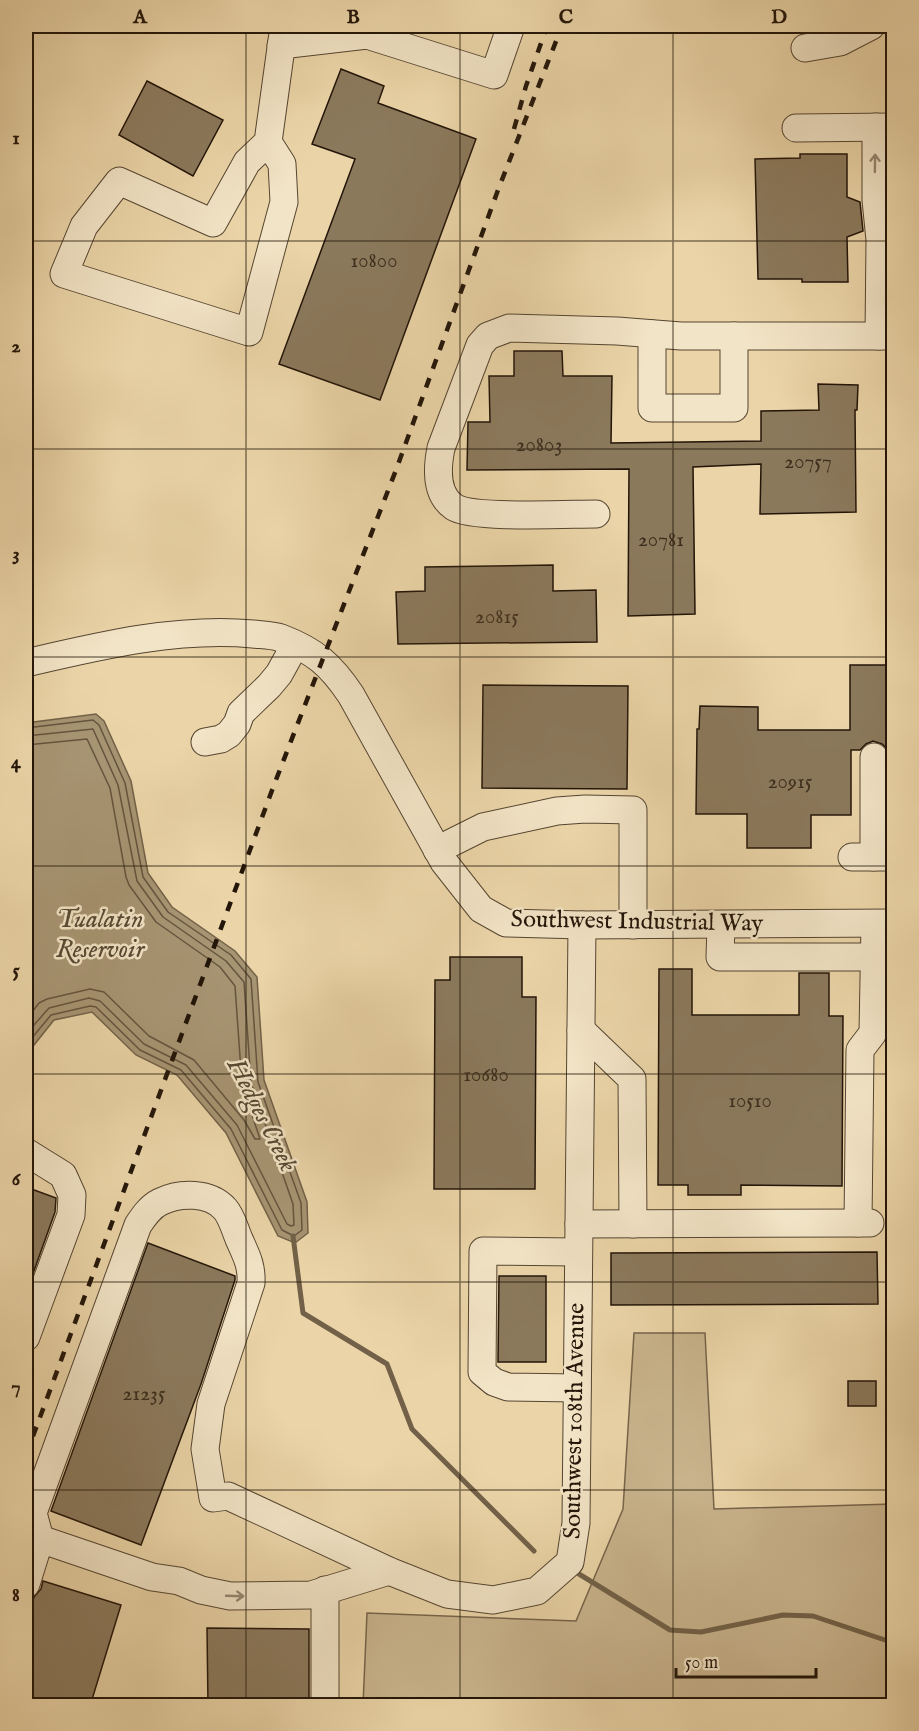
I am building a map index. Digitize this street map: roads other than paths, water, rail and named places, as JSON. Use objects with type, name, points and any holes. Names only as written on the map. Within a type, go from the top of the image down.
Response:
[{"type":"street","points":[[268,142],[282,164],[284,202],[249,332],[64,274],[84,226],[119,181],[213,223],[247,162],[268,142],[282,35],[367,35],[494,75],[511,26]]},
{"type":"street","points":[[805,48],[840,42],[872,26]]},
{"type":"street","points":[[596,514],[475,514],[455,507],[443,496],[438,480],[441,448],[480,345],[488,336],[508,328],[734,336],[886,336],[887,240],[876,200],[885,128],[796,128]]},
{"type":"street","points":[[652,334],[652,408],[734,408],[734,336]]},
{"type":"street","name":"Southwest Industrial Way","points":[[26,663],[129,642],[201,633],[279,637],[323,660],[351,695],[444,862],[481,909],[506,923],[582,926],[884,923]]},
{"type":"street","points":[[205,742],[221,739],[230,734],[241,713],[279,674],[295,645]]},
{"type":"street","points":[[873,857],[874,758]]},
{"type":"street","points":[[437,850],[483,827],[585,809],[633,810],[633,925]]},
{"type":"street","points":[[579,1224],[864,1223],[860,1050],[873,1034],[874,957],[884,923]]},
{"type":"street","points":[[721,925],[720,957],[874,957]]},
{"type":"street","name":"Southwest 108th Avenue","points":[[39,1539],[33,1513],[138,1225],[148,1211],[161,1202],[200,1195],[216,1202],[226,1210],[252,1268],[251,1283],[211,1404],[205,1449],[213,1498],[228,1496],[389,1571],[447,1594],[493,1600],[537,1592],[570,1562],[576,1522],[582,926]]},
{"type":"street","points":[[581,1030],[632,1079],[633,1224]]},
{"type":"street","points":[[26,1152],[63,1175],[72,1195],[71,1215],[26,1336]]},
{"type":"street","points":[[578,1252],[483,1251],[482,1317],[482,1372],[494,1382],[508,1387],[578,1388]]},
{"type":"street","points":[[26,1584],[39,1539],[152,1578],[179,1581],[201,1590],[230,1596],[311,1594],[389,1571]]},
{"type":"street","points":[[325,1590],[325,1706]]},
{"type":"water","name":"Tualatin Reservoir","points":[[96,714],[104,721],[131,781],[148,873],[172,907],[235,951],[257,977],[264,1080],[307,1202],[308,1233],[295,1243],[278,1236],[226,1133],[177,1075],[136,1055],[92,1012],[54,1020],[26,1055],[26,723]]},
{"type":"waterway","name":"Hedges Creek","points":[[26,570],[30,614]]},
{"type":"waterway","name":"Hedges Creek","points":[[293,1236],[303,1313],[387,1364],[412,1429],[534,1551]]},
{"type":"waterway","name":"Hedges Creek","points":[[579,1574],[670,1630],[701,1632],[783,1615],[813,1616],[894,1643]]},
{"type":"railway","points":[[514,129],[547,26]]},
{"type":"railway","points":[[26,1455],[274,785],[396,470],[498,190],[562,26]]}]
